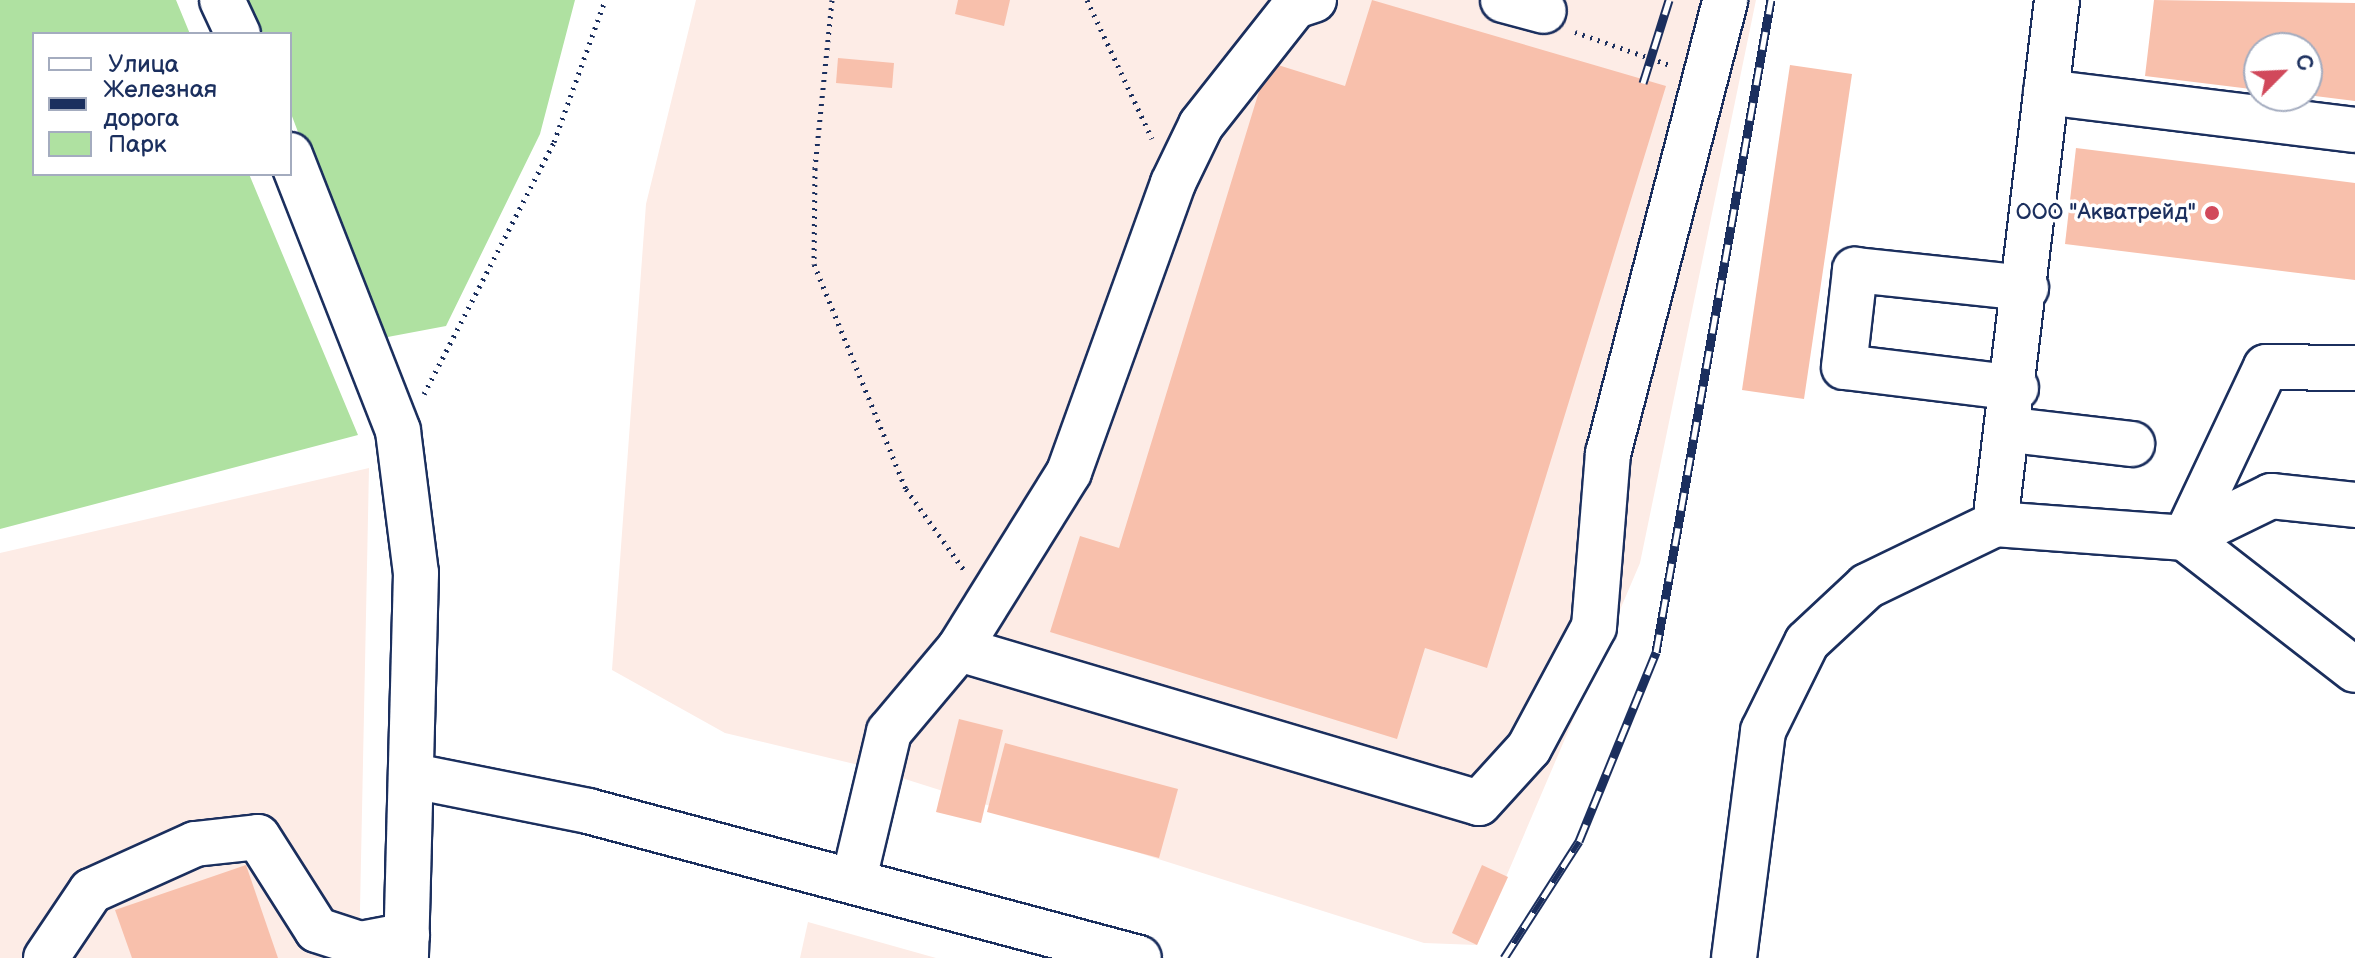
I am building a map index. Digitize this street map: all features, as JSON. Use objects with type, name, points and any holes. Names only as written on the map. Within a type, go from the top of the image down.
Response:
[{"type":"street","points":[[222,0],[237,32]]},
{"type":"street","points":[[854,879],[889,732],[959,649],[1069,472],[1173,183],[1246,63],[1295,6],[1314,0]]},
{"type":"street","points":[[1503,0],[1544,11]]},
{"type":"street","points":[[959,649],[1479,803],[1529,748],[1594,627],[1608,454],[1725,0]]},
{"type":"street","points":[[1995,524],[2014,409],[2057,0]]},
{"type":"street","points":[[2046,92],[2355,130]]},
{"type":"street","points":[[46,958],[91,891],[195,844],[258,837],[317,930],[360,944],[406,947],[413,776],[416,573],[398,431],[292,160]]},
{"type":"street","points":[[2026,288],[1855,270],[1844,367],[2014,409],[2132,444]]},
{"type":"street","points":[[2185,538],[2266,367],[2355,368]]},
{"type":"street","points":[[1734,958],[1763,731],[1807,642],[1867,586],[1995,524],[2185,538],[2271,496],[2355,505]]},
{"type":"street","points":[[2185,538],[2355,670]]},
{"type":"street","points":[[413,776],[588,811],[854,879],[1139,958]]},
{"type":"path","points":[[398,431],[446,361],[547,156],[605,0]]},
{"type":"path","points":[[832,0],[815,168],[814,264],[906,489],[987,604]]},
{"type":"path","points":[[1087,0],[1173,183]]},
{"type":"path","points":[[1544,11],[1589,42],[1706,74]]},
{"type":"shaded area","points":[[696,0],[1756,0],[1640,563],[1477,945],[1424,943],[867,767],[725,733],[612,670],[646,204]]},
{"type":"shaded area","points":[[369,468],[359,958],[0,958],[0,553]]},
{"type":"shaded area","points":[[808,922],[936,958],[800,958]]},
{"type":"green space","points":[[0,0],[176,0],[189,32],[32,32],[32,176],[250,176],[358,435],[0,529]]},
{"type":"green space","points":[[248,0],[575,0],[540,134],[446,326],[377,339],[292,116],[292,32],[260,32]]},
{"type":"building","points":[[958,0],[1010,0],[1004,26],[955,14]]},
{"type":"building","points":[[1372,0],[1666,86],[1487,668],[1425,648],[1397,739],[1050,632],[1080,536],[1119,548],[1268,62],[1345,86]]},
{"type":"building","points":[[2154,0],[2355,3],[2355,101],[2323,97],[2323,32],[2243,32],[2243,88],[2145,76]]},
{"type":"building","points":[[838,58],[894,63],[892,88],[836,83]]},
{"type":"building","points":[[1790,65],[1852,74],[1804,399],[1742,390]]},
{"type":"building","name":"ООО \"Акватрейд\"","points":[[2076,148],[2355,183],[2355,280],[2065,244]]},
{"type":"building","points":[[959,719],[1003,730],[981,823],[936,812]]},
{"type":"building","points":[[1005,743],[1178,789],[1159,858],[987,812]]},
{"type":"building","points":[[246,865],[278,958],[132,958],[115,910]]},
{"type":"building","points":[[1482,865],[1508,877],[1477,945],[1452,933]]},
{"type":"railway","points":[[1643,83],[1669,0]]},
{"type":"railway","points":[[1504,958],[1579,841],[1656,652],[1771,0]]},
{"type":"place","name":"ООО \"Акватрейд\"","points":[[2212,213]]}]
